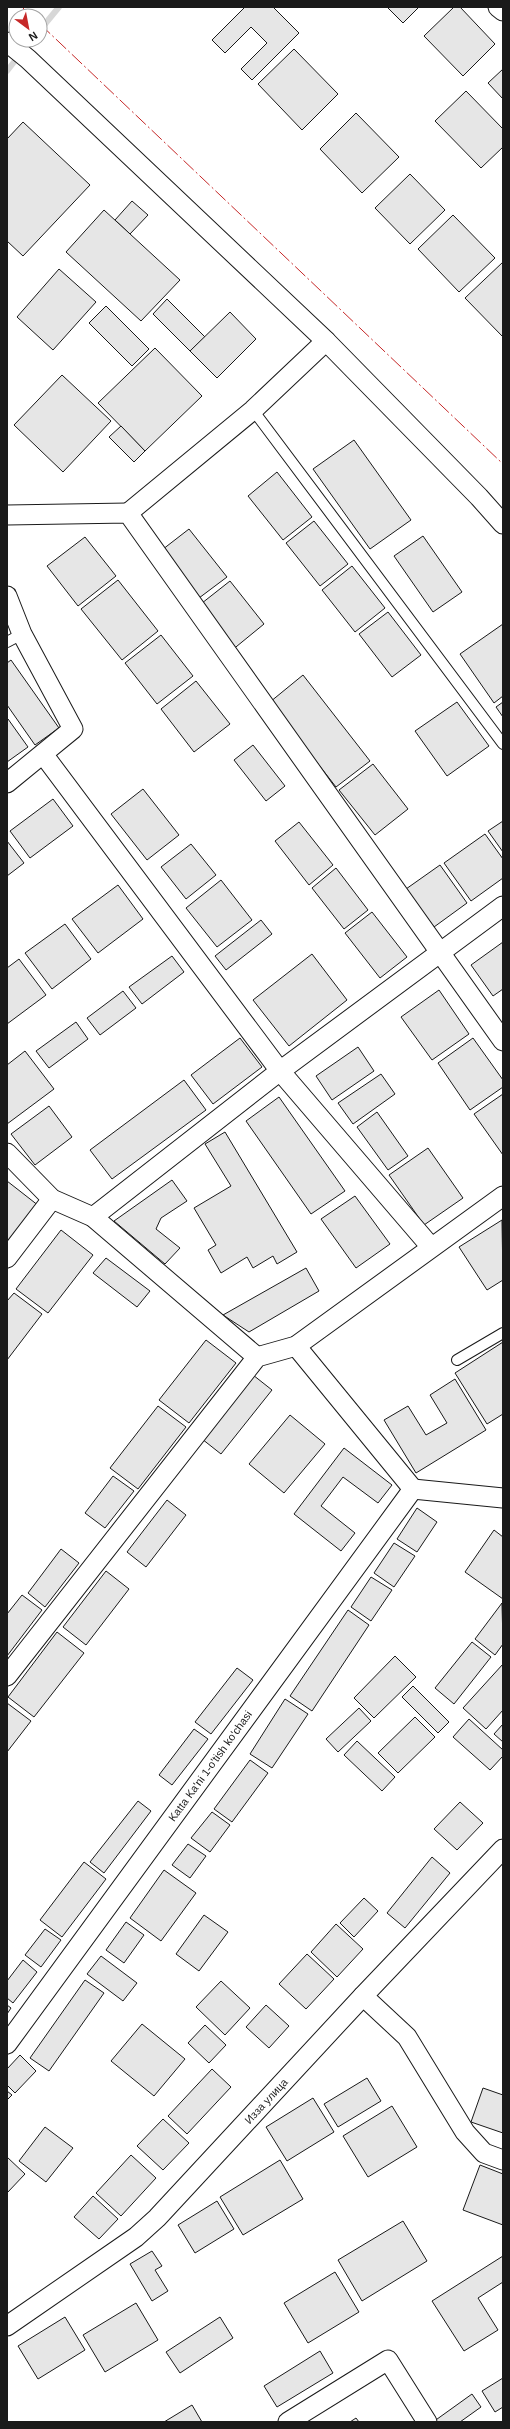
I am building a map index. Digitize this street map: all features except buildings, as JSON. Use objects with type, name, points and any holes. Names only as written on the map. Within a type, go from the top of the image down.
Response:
[{"type":"street","points":[[498,7],[503,11]]},
{"type":"street","points":[[16,48],[28,58],[326,341],[479,497],[503,524]]},
{"type":"street","points":[[7,515],[128,513],[252,410],[326,341]]},
{"type":"street","points":[[128,513],[503,1041]]},
{"type":"street","points":[[7,596],[15,638],[73,729],[7,783]]},
{"type":"street","points":[[43,754],[280,1071],[431,1247]]},
{"type":"street","points":[[93,1217],[280,1071],[503,906]]},
{"type":"street","points":[[7,1153],[52,1199],[93,1217],[257,1357]]},
{"type":"street","points":[[7,1676],[257,1357],[296,1346],[503,1196]]},
{"type":"street","points":[[7,1258],[52,1199]]},
{"type":"street","points":[[296,1346],[413,1488],[503,1498]]},
{"type":"street","name":"Katta Ka'ni 1-o'tish ko'chasi","points":[[7,2044],[413,1488]]},
{"type":"street","name":"Изза улица","points":[[7,2326],[136,2237],[157,2218],[363,1996],[503,1849]]},
{"type":"street","points":[[363,1996],[407,2037],[465,2132],[484,2153],[503,2160]]},
{"type":"street","points":[[288,2422],[388,2360],[427,2422]]},
{"type":"lane","points":[[252,410],[503,744]]},
{"type":"lane","points":[[457,1360],[503,1333]]},
{"type":"waterway","points":[[48,20],[59,7]]},
{"type":"waterway","points":[[7,71],[25,48]]},
{"type":"power","points":[[48,32],[503,464]]}]
